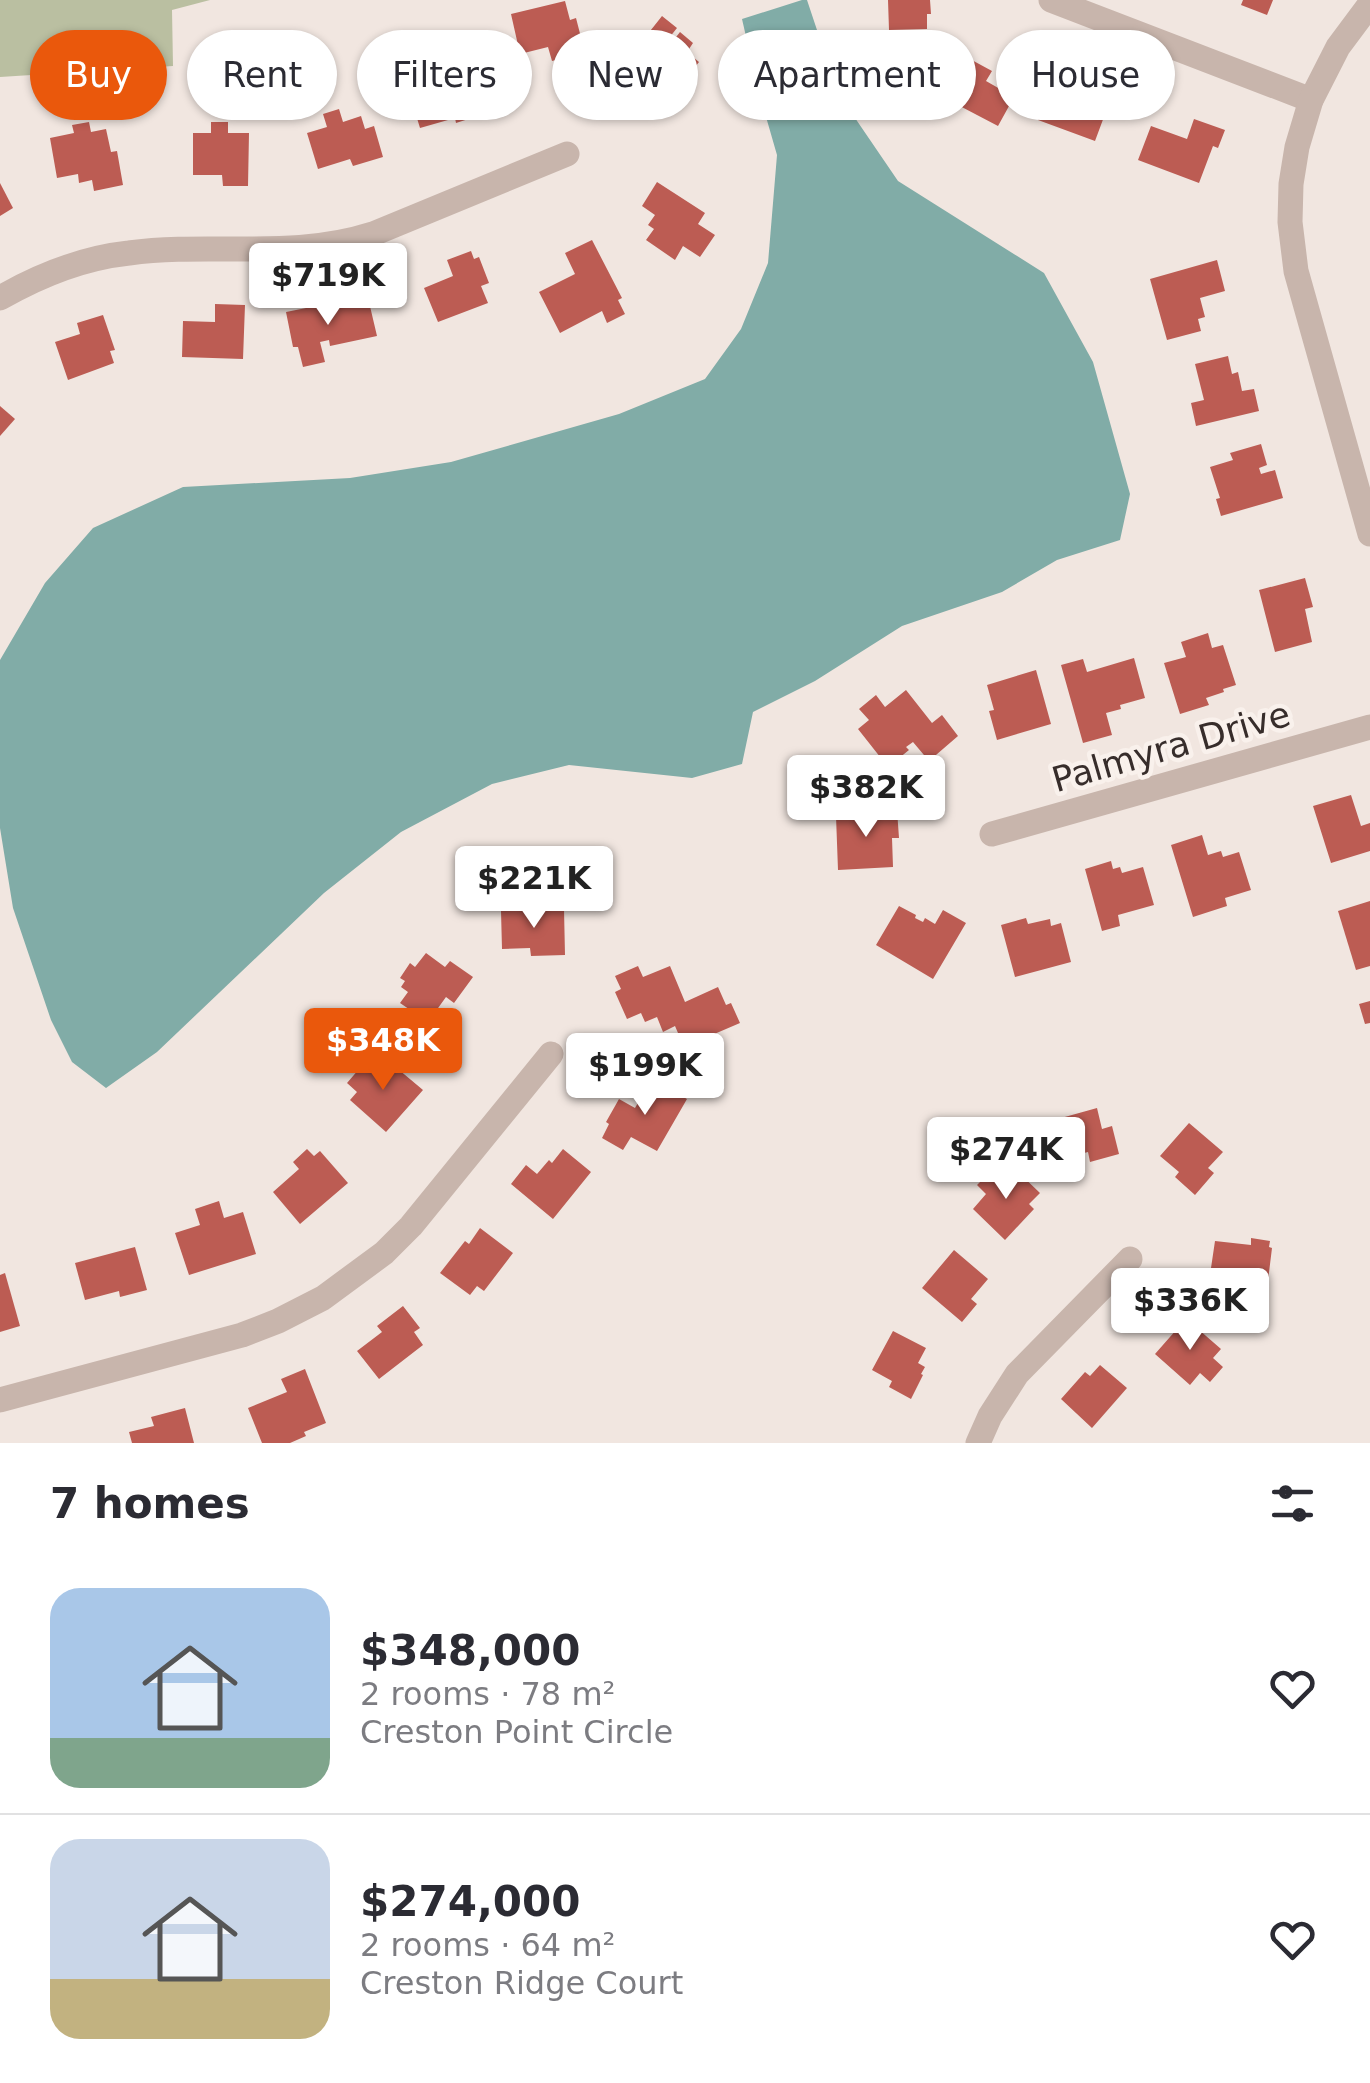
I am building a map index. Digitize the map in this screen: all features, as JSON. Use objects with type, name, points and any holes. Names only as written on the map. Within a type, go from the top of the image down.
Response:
[{"type":"street","points":[[1051,0],[1311,100]]},
{"type":"street","points":[[1370,4],[1338,47],[1311,100],[1296,148],[1291,184],[1292,246],[1300,283],[1370,534]]},
{"type":"street","points":[[0,298],[67,266],[128,252],[289,250],[354,240],[567,154]]},
{"type":"street","name":"Palmyra Drive","points":[[992,834],[1370,727]]},
{"type":"street","points":[[0,1400],[242,1334],[323,1298],[384,1253],[411,1226],[551,1054]]},
{"type":"street","points":[[978,1443],[1017,1374],[1130,1259]]},
{"type":"green space","points":[[0,0],[210,0],[172,10],[173,66],[167,66],[167,30],[30,30],[30,75],[0,77]]},
{"type":"water","points":[[807,0],[817,30],[745,30],[742,19]]},
{"type":"water","points":[[767,120],[856,120],[898,181],[1044,273],[1093,362],[1130,494],[1120,540],[1057,560],[1002,592],[902,626],[815,681],[753,712],[742,764],[692,778],[569,765],[492,784],[401,832],[324,893],[157,1052],[106,1088],[72,1062],[51,1020],[13,908],[0,828],[0,660],[45,583],[93,528],[183,487],[350,478],[451,462],[619,414],[705,379],[741,329],[768,263],[777,155]]},
{"type":"building","points":[[888,0],[930,0],[927,29],[889,30]]},
{"type":"building","points":[[1243,0],[1273,0],[1267,15],[1241,5]]},
{"type":"building","points":[[565,1],[570,20],[576,18],[579,30],[552,30],[552,61],[548,47],[532,51],[532,30],[515,30],[511,14]]},
{"type":"building","points":[[662,16],[677,28],[675,30],[651,30]]},
{"type":"building","points":[[976,62],[992,71],[986,81],[996,87],[996,120],[1001,120],[998,126],[976,114]]},
{"type":"building","points":[[337,110],[343,122],[357,117],[365,129],[374,126],[383,157],[353,166],[350,159],[318,169],[307,133],[327,127],[325,120],[337,120]]},
{"type":"building","points":[[1194,119],[1225,130],[1218,148],[1213,146],[1199,183],[1138,160],[1151,126],[1187,139]]},
{"type":"building","points":[[418,120],[448,120],[420,128]]},
{"type":"building","points":[[1038,120],[1103,120],[1095,141]]},
{"type":"building","points":[[89,122],[91,132],[106,129],[111,152],[117,151],[123,185],[94,191],[92,180],[79,183],[78,174],[57,178],[50,138],[74,133],[72,125]]},
{"type":"building","points":[[211,122],[228,122],[228,133],[249,133],[248,186],[223,186],[222,175],[193,175],[193,133],[211,133]]},
{"type":"building","points":[[657,182],[705,213],[698,224],[715,235],[700,257],[683,246],[675,260],[646,240],[654,229],[648,225],[655,215],[642,206]]},
{"type":"building","points":[[0,183],[13,208],[0,216]]},
{"type":"building","points":[[592,240],[622,298],[618,300],[625,314],[607,323],[602,311],[560,333],[539,292],[575,274],[565,253]]},
{"type":"building","points":[[471,251],[474,259],[479,257],[489,283],[481,286],[488,303],[438,322],[424,288],[453,276],[447,260]]},
{"type":"building","points":[[1217,260],[1225,291],[1200,298],[1205,317],[1198,319],[1201,331],[1167,340],[1150,279]]},
{"type":"building","points":[[341,301],[343,308],[369,302],[377,336],[330,346],[329,340],[320,342],[325,362],[303,367],[298,347],[293,347],[286,312]]},
{"type":"building","points":[[215,304],[245,305],[243,359],[182,357],[183,321],[215,322]]},
{"type":"building","points":[[103,315],[115,350],[110,351],[114,363],[68,380],[55,342],[80,334],[77,323]]},
{"type":"building","points":[[1228,356],[1232,374],[1238,372],[1242,391],[1254,389],[1259,411],[1196,426],[1191,403],[1204,400],[1195,364]]},
{"type":"building","points":[[0,406],[15,419],[0,436]]},
{"type":"building","points":[[1261,444],[1267,465],[1259,468],[1261,474],[1275,470],[1283,498],[1221,516],[1210,467],[1233,460],[1230,453]]},
{"type":"building","points":[[1305,578],[1313,607],[1305,609],[1312,642],[1275,652],[1259,590]]},
{"type":"building","points":[[1208,633],[1212,648],[1223,645],[1236,685],[1206,698],[1209,705],[1180,714],[1164,663],[1186,657],[1181,642]]},
{"type":"building","points":[[1134,658],[1145,698],[1106,713],[1112,735],[1083,743],[1061,665],[1083,659],[1087,672]]},
{"type":"building","points":[[1036,670],[1051,724],[997,740],[987,685]]},
{"type":"building","points":[[906,690],[932,723],[942,715],[958,736],[929,761],[913,742],[888,767],[858,729],[869,720],[859,709],[876,695],[885,707]]},
{"type":"building","points":[[1351,795],[1361,826],[1370,823],[1370,851],[1331,863],[1313,806]]},
{"type":"building","points":[[897,810],[899,838],[892,838],[893,867],[838,870],[836,816]]},
{"type":"building","points":[[1202,835],[1208,855],[1221,851],[1223,857],[1239,852],[1251,890],[1225,898],[1227,906],[1193,917],[1171,845]]},
{"type":"building","points":[[1111,861],[1113,869],[1120,867],[1122,873],[1143,867],[1154,905],[1118,915],[1120,926],[1102,931],[1085,869]]},
{"type":"building","points":[[1370,901],[1370,966],[1356,970],[1338,911]]},
{"type":"building","points":[[899,906],[923,922],[925,918],[935,924],[943,910],[966,923],[933,979],[876,945]]},
{"type":"building","points":[[564,909],[565,955],[531,956],[530,948],[502,949],[501,911]]},
{"type":"building","points":[[1026,918],[1028,924],[1050,919],[1051,926],[1061,923],[1071,962],[1015,977],[1001,925]]},
{"type":"building","points":[[426,953],[445,967],[450,961],[473,977],[454,1003],[446,997],[428,1022],[400,1003],[408,992],[401,987],[405,981],[400,978],[410,963],[415,967]]},
{"type":"building","points":[[638,966],[643,977],[670,966],[685,1002],[718,987],[740,1023],[684,1047],[675,1026],[663,1032],[657,1017],[645,1022],[641,1013],[627,1019],[615,992],[621,989],[615,976]]},
{"type":"building","points":[[1370,1001],[1370,1023],[1365,1024],[1359,1004]]},
{"type":"building","points":[[386,1059],[423,1090],[386,1132],[350,1100],[357,1092],[347,1083],[366,1061],[377,1070]]},
{"type":"building","points":[[652,1079],[687,1099],[657,1151],[631,1137],[623,1150],[602,1138],[619,1099],[635,1108]]},
{"type":"building","points":[[1097,1108],[1102,1129],[1112,1126],[1119,1154],[1090,1162],[1088,1152],[1065,1158],[1054,1120]]},
{"type":"building","points":[[1189,1123],[1223,1152],[1208,1168],[1214,1173],[1195,1195],[1175,1177],[1179,1172],[1160,1156]]},
{"type":"building","points":[[307,1149],[314,1156],[320,1151],[348,1183],[300,1224],[273,1192],[299,1169],[293,1162]]},
{"type":"building","points":[[563,1149],[591,1172],[553,1219],[511,1184],[526,1165],[537,1174]]},
{"type":"building","points":[[1013,1167],[1040,1193],[1029,1204],[1034,1209],[1005,1240],[973,1209],[986,1194],[977,1185],[990,1172],[1000,1181]]},
{"type":"building","points":[[219,1201],[224,1218],[243,1212],[256,1254],[189,1275],[175,1233],[200,1225],[195,1209]]},
{"type":"building","points":[[480,1228],[513,1253],[484,1291],[477,1286],[470,1295],[440,1273]]},
{"type":"building","points":[[1251,1238],[1270,1241],[1272,1248],[1266,1297],[1231,1293],[1234,1271],[1211,1268],[1215,1241],[1251,1245]]},
{"type":"building","points":[[135,1247],[147,1290],[120,1297],[119,1291],[85,1300],[75,1263]]},
{"type":"building","points":[[954,1250],[988,1279],[971,1299],[977,1304],[962,1322],[922,1288]]},
{"type":"building","points":[[5,1273],[20,1326],[0,1332],[0,1275]]},
{"type":"building","points":[[403,1306],[420,1328],[414,1332],[423,1345],[379,1379],[357,1351],[382,1332],[377,1326]]},
{"type":"building","points":[[1183,1316],[1221,1349],[1213,1358],[1223,1367],[1210,1382],[1200,1373],[1190,1385],[1155,1354]]},
{"type":"building","points":[[893,1331],[926,1348],[918,1363],[925,1367],[923,1375],[911,1399],[889,1387],[892,1381],[872,1370]]},
{"type":"building","points":[[1100,1365],[1127,1388],[1092,1428],[1061,1399],[1085,1372],[1090,1376]]},
{"type":"building","points":[[305,1369],[326,1423],[290,1443],[262,1443],[248,1408],[287,1392],[281,1379]]},
{"type":"building","points":[[185,1408],[194,1443],[132,1443],[129,1432],[154,1426],[151,1417]]}]
